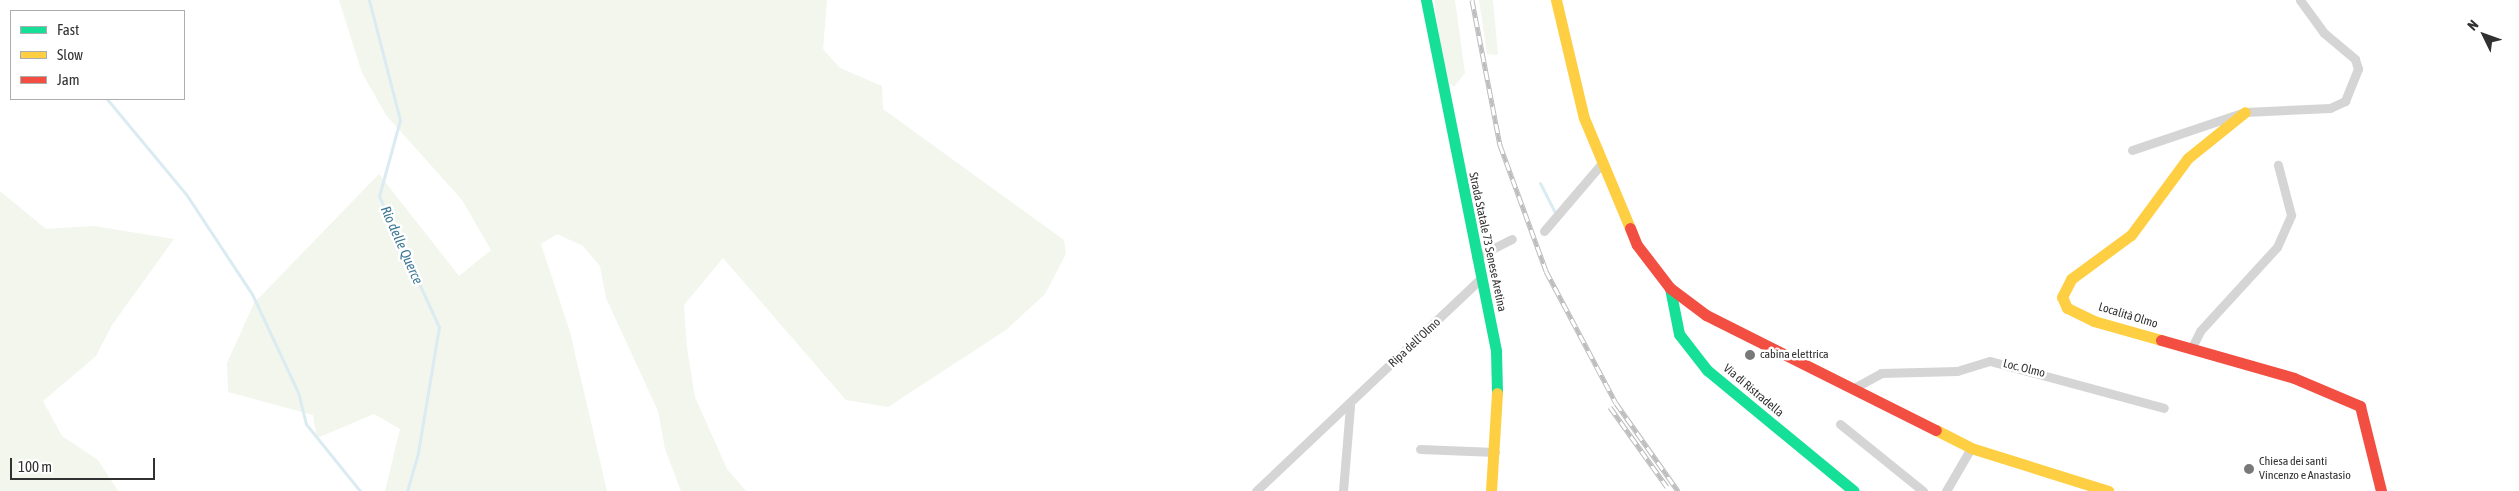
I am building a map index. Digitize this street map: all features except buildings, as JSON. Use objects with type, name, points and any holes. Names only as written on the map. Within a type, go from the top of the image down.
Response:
[{"type":"main road","name":"Strada Statale 73 Senese Aretina","points":[[1426,0],[1480,279],[1496,351],[1495,452],[1491,491]]},
{"type":"main road","points":[[1556,0],[1579,101],[1603,162],[1637,245],[1653,272],[1670,288],[1706,315],[1856,387],[1971,448],[2108,491]]},
{"type":"main road","name":"Località Olmo","points":[[2245,112],[2188,158],[2131,235],[2113,253],[2071,279],[2062,296],[2067,308],[2078,315],[2294,378],[2360,406],[2381,491]]},
{"type":"main road","name":"Via di Ristradella","points":[[1670,288],[1668,301],[1679,334],[1707,370],[1854,491]]},
{"type":"street","points":[[2132,150],[2245,112],[2330,108],[2345,101],[2352,88],[2355,59],[2324,33],[2300,0]]},
{"type":"street","points":[[1544,231],[1603,162]]},
{"type":"street","points":[[2191,349],[2200,331],[2277,247],[2291,215],[2278,165]]},
{"type":"street","points":[[1476,257],[1512,239]]},
{"type":"street","name":"Ripa dell'Olmo","points":[[1256,491],[1350,405],[1480,279]]},
{"type":"street","name":"Loc. Olmo","points":[[1856,387],[1881,372],[1957,371],[1990,361],[2164,408]]},
{"type":"street","points":[[1344,491],[1350,405]]},
{"type":"street","points":[[1840,424],[1923,491]]},
{"type":"street","points":[[1946,491],[1971,448]]},
{"type":"street","points":[[1420,449],[1495,452]]},
{"type":"shaded area","points":[[339,0],[827,0],[823,49],[840,68],[882,86],[883,109],[1064,240],[1066,254],[1045,294],[1006,330],[888,407],[846,400],[723,258],[684,305],[687,348],[695,397],[727,469],[746,491],[681,491],[665,449],[658,411],[606,298],[600,266],[583,246],[557,234],[541,244],[570,332],[607,491],[385,491],[400,429],[374,414],[317,438],[313,415],[228,392],[227,363],[254,303],[379,174],[459,276],[491,250],[462,200],[386,115],[362,73]]},
{"type":"shaded area","points":[[1434,0],[1455,0],[1465,73],[1454,87],[1446,80]]},
{"type":"shaded area","points":[[1479,0],[1493,0],[1498,55],[1487,54]]},
{"type":"shaded area","points":[[0,191],[46,229],[94,226],[174,239],[112,325],[96,356],[43,401],[62,436],[98,460],[118,491],[0,491]]},
{"type":"waterway","name":"Rio delle Querce","points":[[369,0],[400,120],[379,196],[439,327],[418,453],[407,491]]},
{"type":"waterway","points":[[108,100],[186,194],[252,294],[298,392],[306,424],[360,491]]},
{"type":"waterway","points":[[1540,183],[1556,215]]},
{"type":"railway","points":[[1472,0],[1500,145],[1546,271],[1616,403],[1678,491]]},
{"type":"railway","points":[[1610,407],[1667,487]]},
{"type":"traffic: fast","points":[[1426,0],[1496,351],[1497,393]]},
{"type":"traffic: fast","points":[[1670,288],[1679,334],[1707,370],[1854,491]]},
{"type":"traffic: slow","points":[[1556,0],[1584,118],[1630,228]]},
{"type":"traffic: slow","points":[[2161,340],[2094,321],[2067,308],[2062,297],[2071,279],[2131,235],[2188,158],[2245,112]]},
{"type":"traffic: slow","points":[[1491,491],[1497,393]]},
{"type":"traffic: slow","points":[[1936,430],[1971,448],[2108,491]]},
{"type":"traffic: jam","points":[[1630,228],[1637,245],[1670,288],[1706,315],[1936,430]]},
{"type":"traffic: jam","points":[[2161,340],[2294,378],[2360,406],[2381,491]]},
{"type":"place","name":"cabina elettrica","points":[[1750,355]]},
{"type":"place","name":"Chiesa dei santi Vincenzo e Anastasio","points":[[2249,469]]}]
